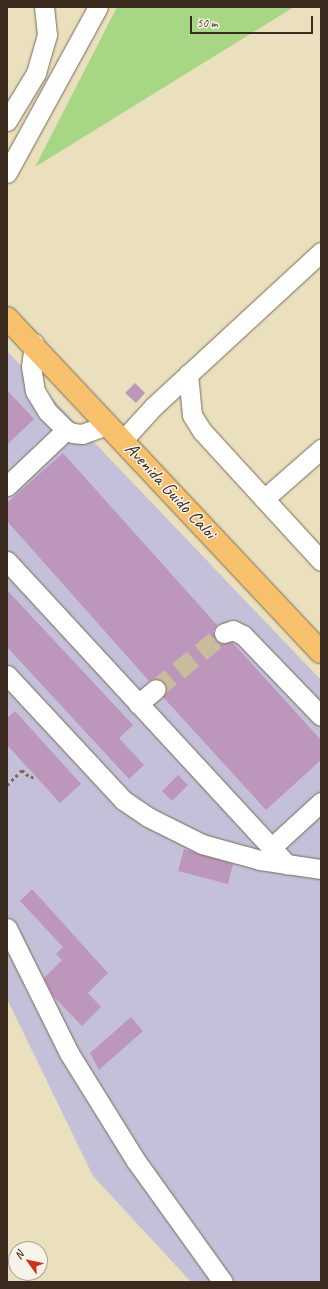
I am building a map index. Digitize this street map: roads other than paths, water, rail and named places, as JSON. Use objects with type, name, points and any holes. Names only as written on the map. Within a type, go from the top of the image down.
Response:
[{"type":"main road","name":"Avenida Guido Caloi","points":[[7,306],[20,330],[114,433],[321,652]]},
{"type":"lane","points":[[7,121],[36,73],[47,35],[44,7]]},
{"type":"lane","points":[[7,173],[98,7]]},
{"type":"lane","points":[[20,330],[31,366],[35,391],[48,411],[66,430],[82,434],[114,433],[188,374],[321,252]]},
{"type":"lane","points":[[188,374],[192,415],[202,431],[321,561]]},
{"type":"lane","points":[[7,486],[66,430]]},
{"type":"lane","points":[[264,499],[321,449]]},
{"type":"lane","points":[[7,561],[287,864]]},
{"type":"lane","points":[[224,633],[232,630],[243,635],[321,716]]},
{"type":"lane","points":[[7,675],[123,800],[148,818],[202,844],[260,860],[321,869]]},
{"type":"lane","points":[[138,704],[156,688]]},
{"type":"lane","points":[[272,847],[321,802]]},
{"type":"lane","points":[[7,928],[74,1060],[136,1161],[223,1282]]},
{"type":"tunnel","points":[[156,689],[224,633]]}]
